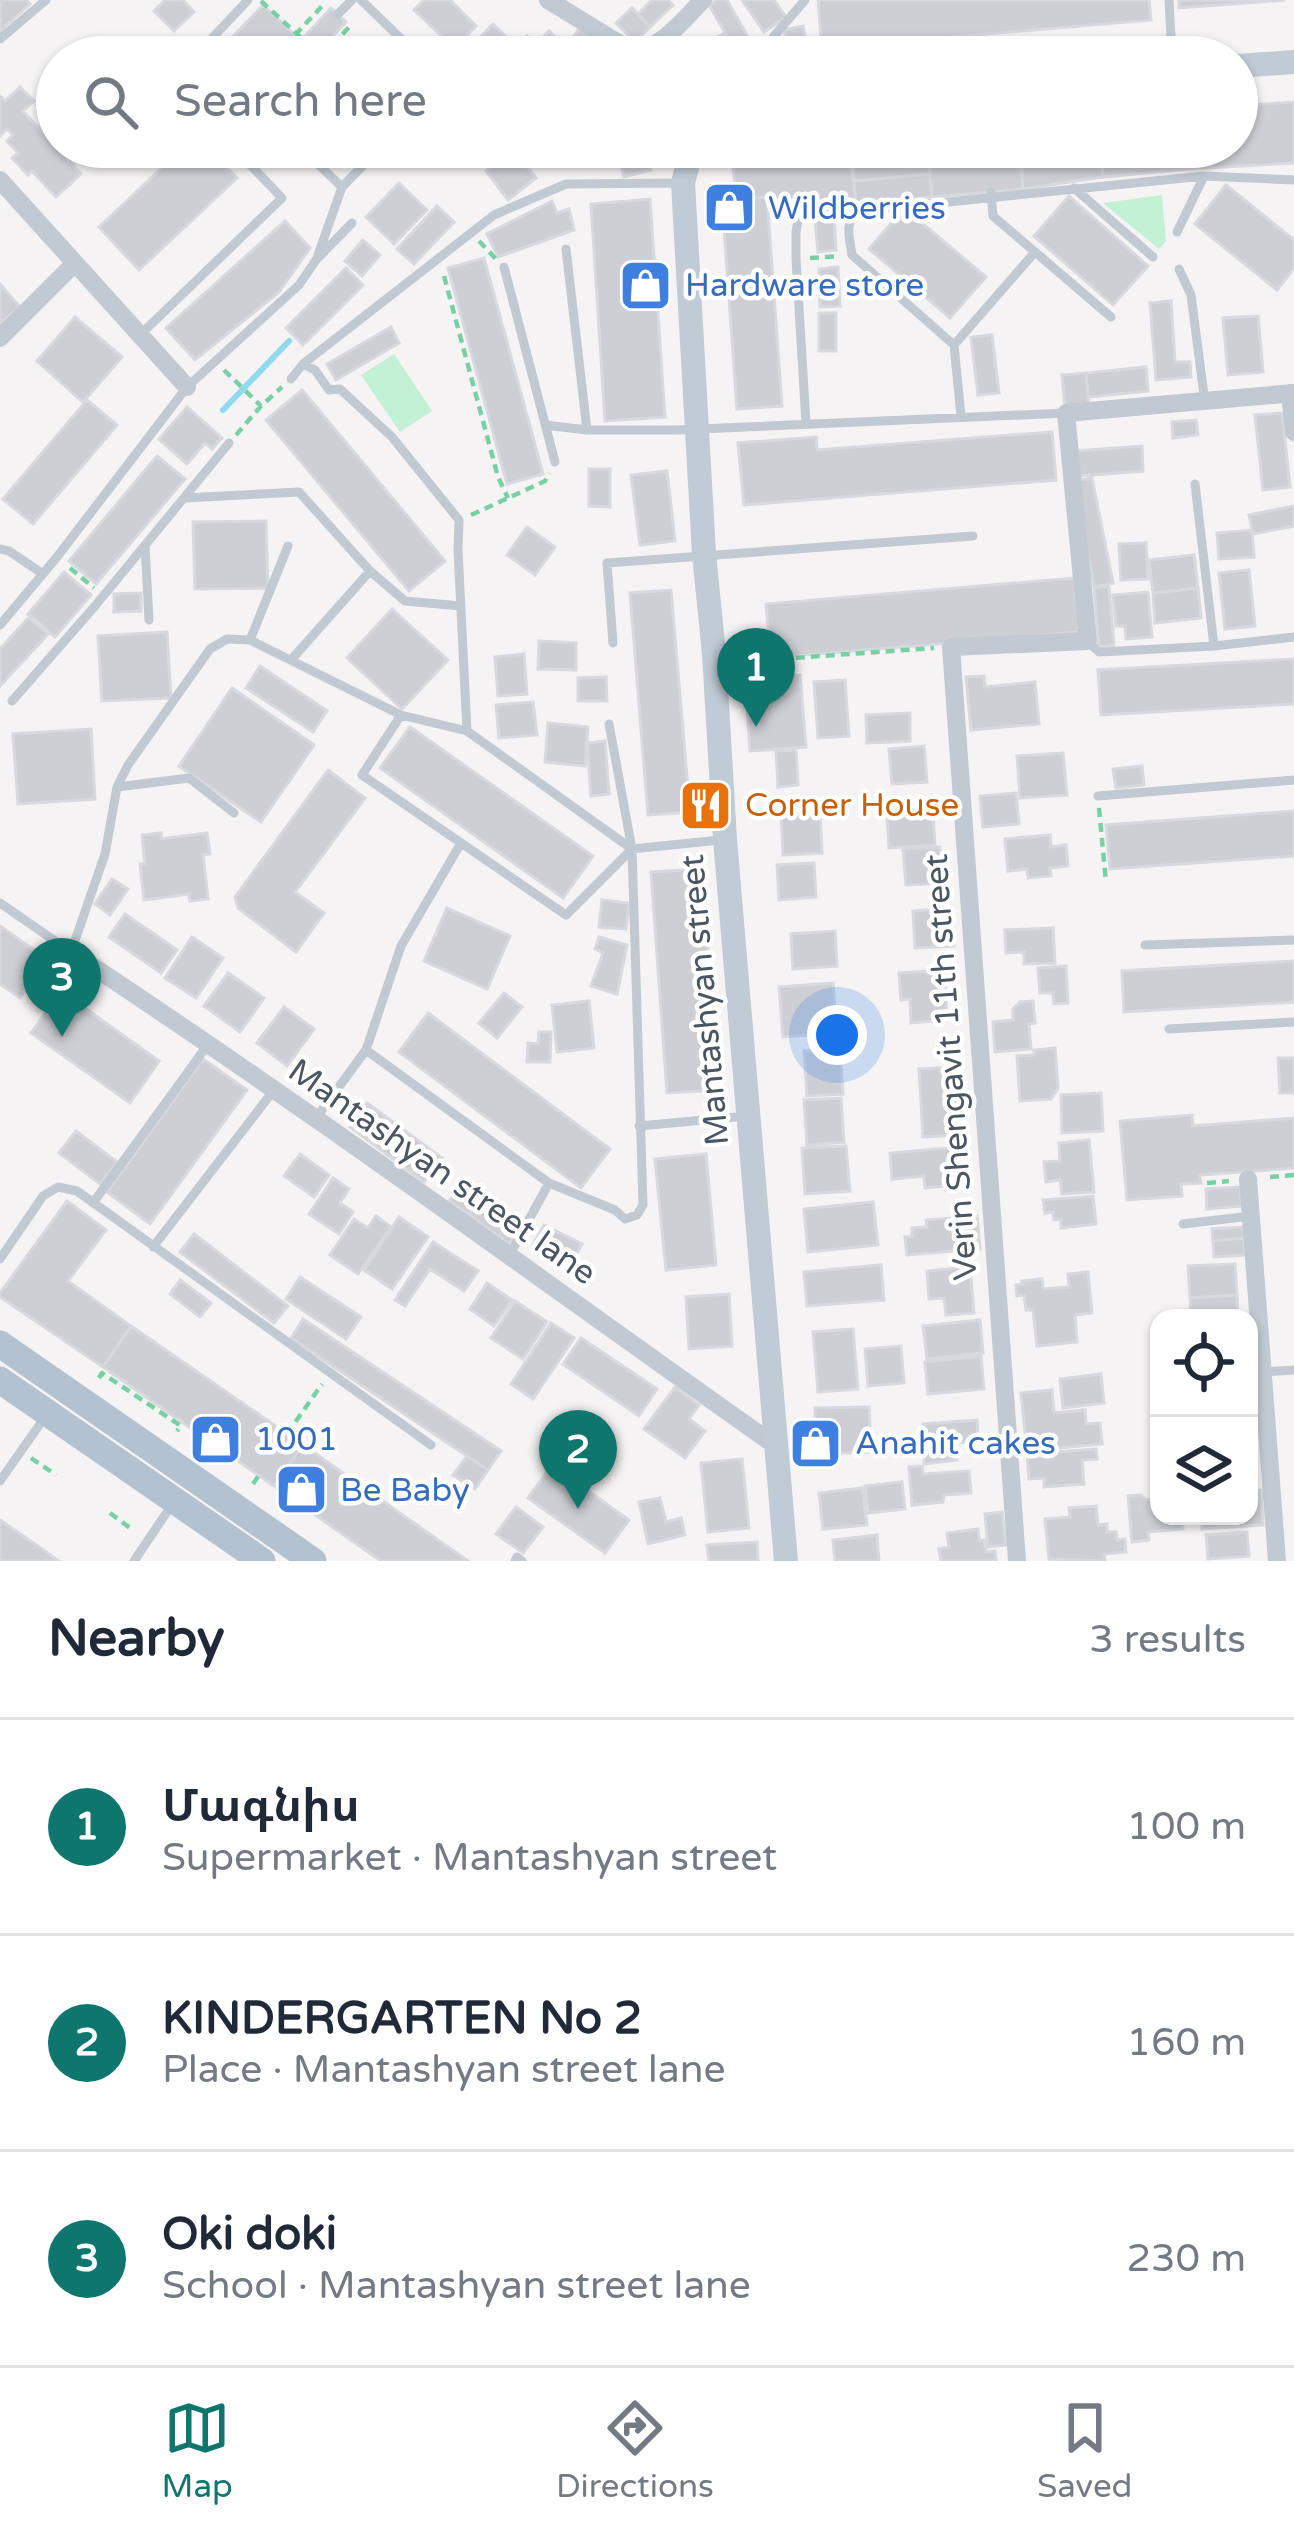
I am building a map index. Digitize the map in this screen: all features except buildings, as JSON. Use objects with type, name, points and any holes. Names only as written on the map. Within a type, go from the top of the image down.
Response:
[{"type":"main road","points":[[0,1344],[314,1561]]},
{"type":"main road","points":[[0,1380],[262,1561]]},
{"type":"street","points":[[548,0],[607,36]]},
{"type":"street","points":[[666,36],[703,0]]},
{"type":"street","points":[[1258,65],[1294,62]]},
{"type":"street","name":"Mantashyan street","points":[[685,168],[672,177],[697,430],[725,839],[786,1561]]},
{"type":"street","points":[[0,181],[187,387]]},
{"type":"street","points":[[0,338],[74,263]]},
{"type":"street","points":[[951,647],[1088,641],[1066,412],[1292,393],[1294,432]]},
{"type":"street","name":"Verin Shengavit 11th street","points":[[951,647],[1017,1561]]},
{"type":"street","name":"Mantashyan street lane","points":[[71,952],[209,1043],[776,1446]]},
{"type":"street","points":[[1248,1179],[1277,1561]]},
{"type":"lane","points":[[0,39],[46,0]]},
{"type":"lane","points":[[213,36],[248,0]]},
{"type":"lane","points":[[338,14],[352,0]]},
{"type":"lane","points":[[774,36],[806,0]]},
{"type":"lane","points":[[1169,0],[1171,36]]},
{"type":"lane","points":[[362,6],[396,36]]},
{"type":"lane","points":[[140,335],[282,198],[253,168]]},
{"type":"lane","points":[[322,168],[342,188]]},
{"type":"lane","points":[[316,260],[342,188],[361,168]]},
{"type":"lane","points":[[961,416],[954,345],[852,256],[848,223],[859,211],[1204,176],[1294,179]]},
{"type":"lane","points":[[1177,232],[1204,176]]},
{"type":"lane","points":[[291,379],[303,364],[494,215],[566,184],[672,177]]},
{"type":"lane","points":[[1074,188],[1153,256]]},
{"type":"lane","points":[[991,195],[993,216],[1112,317]]},
{"type":"lane","points":[[800,209],[796,259],[806,423]]},
{"type":"lane","points":[[0,625],[187,387],[299,285],[352,223]]},
{"type":"lane","points":[[566,249],[587,430]]},
{"type":"lane","points":[[954,345],[1035,252]]},
{"type":"lane","points":[[504,267],[555,463]]},
{"type":"lane","points":[[1179,269],[1191,295],[1205,403]]},
{"type":"lane","points":[[303,364],[315,370],[329,390],[340,389],[392,437],[460,520],[467,731]]},
{"type":"lane","points":[[545,425],[587,430],[697,430],[1066,412]]},
{"type":"lane","points":[[12,701],[230,443]]},
{"type":"lane","points":[[1195,484],[1214,646]]},
{"type":"lane","points":[[184,498],[299,492],[370,572],[405,601],[460,606]]},
{"type":"lane","points":[[613,643],[607,563],[973,536]]},
{"type":"lane","points":[[145,545],[149,620]]},
{"type":"lane","points":[[250,640],[288,546]]},
{"type":"lane","points":[[0,549],[9,550],[43,574]]},
{"type":"lane","points":[[291,660],[370,572]]},
{"type":"lane","points":[[0,903],[71,952],[105,854],[117,787],[209,649],[227,638],[250,640],[401,716],[467,731],[632,849]]},
{"type":"lane","points":[[1088,641],[1100,652],[1294,638]]},
{"type":"lane","points":[[401,716],[362,775],[566,915],[632,849],[725,839]]},
{"type":"lane","points":[[365,1050],[548,1183],[615,1210],[625,1219],[638,1215],[643,1205],[632,849],[609,724]]},
{"type":"lane","points":[[117,787],[190,778],[234,813]]},
{"type":"lane","points":[[1098,796],[1294,780]]},
{"type":"lane","points":[[316,1118],[365,1050],[401,946],[461,843]]},
{"type":"lane","points":[[1145,945],[1294,940]]},
{"type":"lane","points":[[1169,1029],[1294,1022]]},
{"type":"lane","points":[[93,1203],[209,1043]]},
{"type":"lane","points":[[153,1247],[274,1090]]},
{"type":"lane","points":[[639,1126],[747,1116]]},
{"type":"lane","points":[[509,1256],[548,1183]]},
{"type":"lane","points":[[0,1258],[43,1196],[58,1187],[77,1191],[431,1445]]},
{"type":"lane","points":[[1183,1224],[1251,1216]]},
{"type":"lane","points":[[1263,1372],[1294,1370]]},
{"type":"lane","points":[[0,1481],[48,1413]]},
{"type":"lane","points":[[134,1561],[175,1501]]},
{"type":"path","points":[[261,1],[296,34],[328,0]]},
{"type":"path","points":[[338,36],[362,6]]},
{"type":"path","points":[[669,168],[672,177]]},
{"type":"path","points":[[471,233],[504,267]]},
{"type":"path","points":[[796,259],[852,256]]},
{"type":"path","points":[[433,262],[444,276],[498,478],[508,498]]},
{"type":"path","points":[[230,443],[291,379]]},
{"type":"path","points":[[238,385],[261,406]]},
{"type":"path","points":[[460,520],[545,481],[555,463]]},
{"type":"path","points":[[714,654],[740,663],[951,647]]},
{"type":"path","points":[[1098,796],[1106,882]]},
{"type":"path","points":[[99,1378],[102,1373],[181,1426],[177,1431]]},
{"type":"path","points":[[287,1434],[330,1373]]},
{"type":"path","points":[[30,1457],[56,1475]]},
{"type":"path","points":[[254,1484],[259,1475]]},
{"type":"path","points":[[110,1513],[137,1533]]},
{"type":"green space","points":[[1162,195],[1166,241],[1159,249],[1103,203]]},
{"type":"green space","points":[[394,354],[432,411],[400,432],[361,375]]},
{"type":"waterway","points":[[223,410],[289,341]]},
{"type":"place","name":"Wildberries","points":[[729,208]]},
{"type":"place","name":"Hardware store","points":[[646,285]]},
{"type":"place","name":"Մագնիս","points":[[756,727]]},
{"type":"place","name":"Corner House","points":[[706,805]]},
{"type":"place","name":"Oki doki","points":[[62,1037]]},
{"type":"place","name":"1001","points":[[216,1439]]},
{"type":"place","name":"Anahit cakes","points":[[816,1443]]},
{"type":"place","name":"Be Baby","points":[[301,1490]]},
{"type":"place","name":"KINDERGARTEN No 2","points":[[578,1509]]}]
